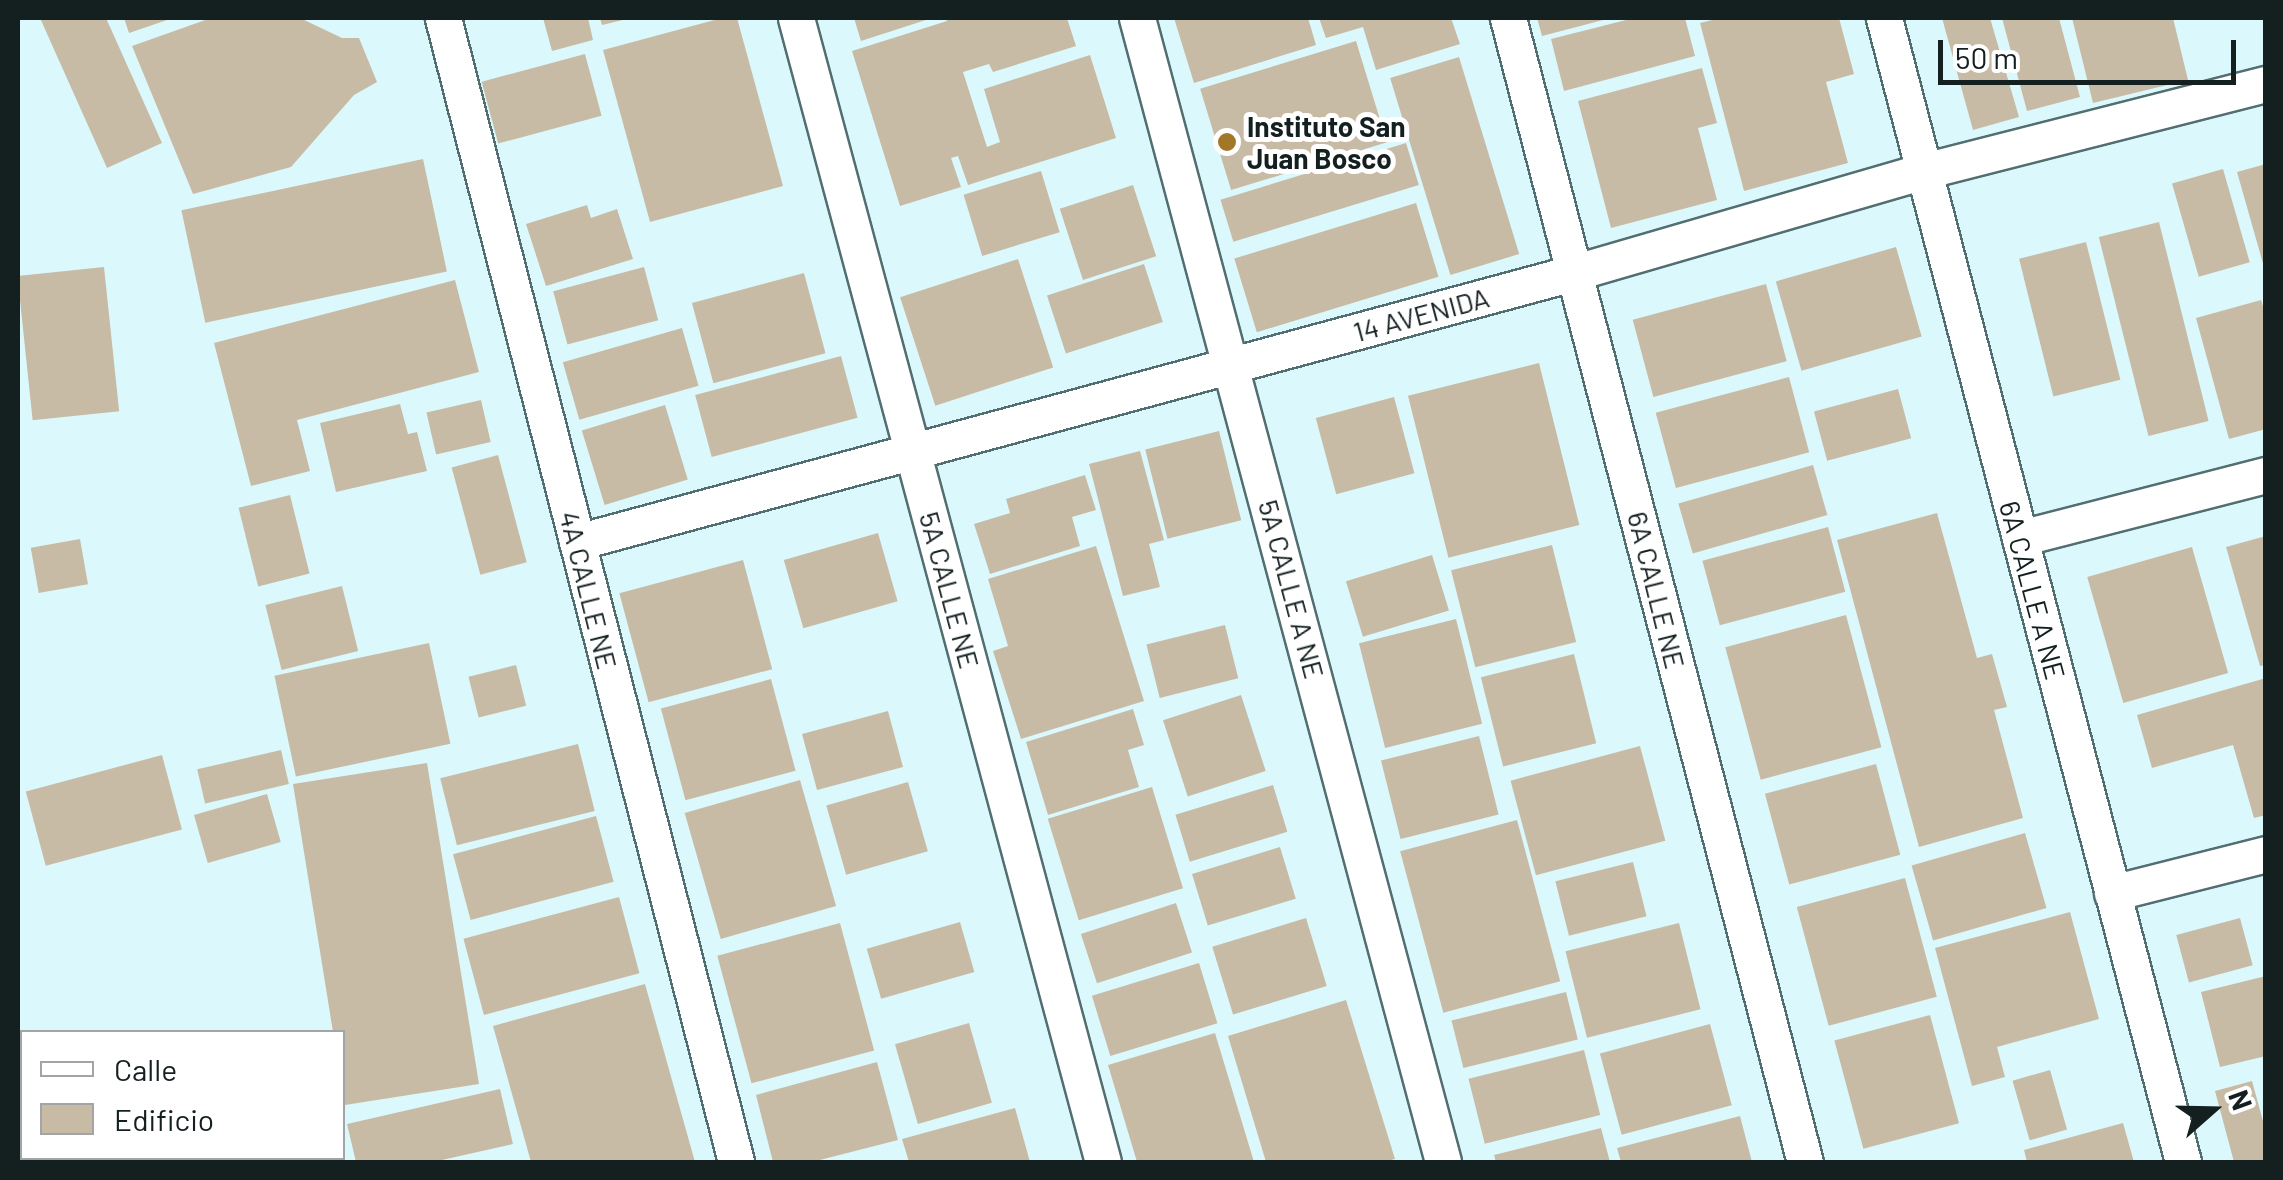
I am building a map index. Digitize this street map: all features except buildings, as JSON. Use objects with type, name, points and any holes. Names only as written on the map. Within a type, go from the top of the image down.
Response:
[{"type":"street","name":"4A CALLE NE","points":[[443,18],[736,1162]]},
{"type":"street","name":"5A CALLE NE","points":[[796,18],[1104,1162]]},
{"type":"street","name":"5A CALLE A NE","points":[[1137,18],[1443,1162]]},
{"type":"street","name":"6A CALLE NE","points":[[1508,18],[1805,1162]]},
{"type":"street","name":"6A CALLE A NE","points":[[1884,18],[2183,1162]]},
{"type":"street","name":"14 AVENIDA","points":[[577,542],[1576,272],[1924,171],[2266,84]]},
{"type":"street","points":[[2020,538],[2266,475]]},
{"type":"street","points":[[2112,893],[2266,854]]},
{"type":"place","name":"Instituto San Juan Bosco","points":[[1227,142]]}]
